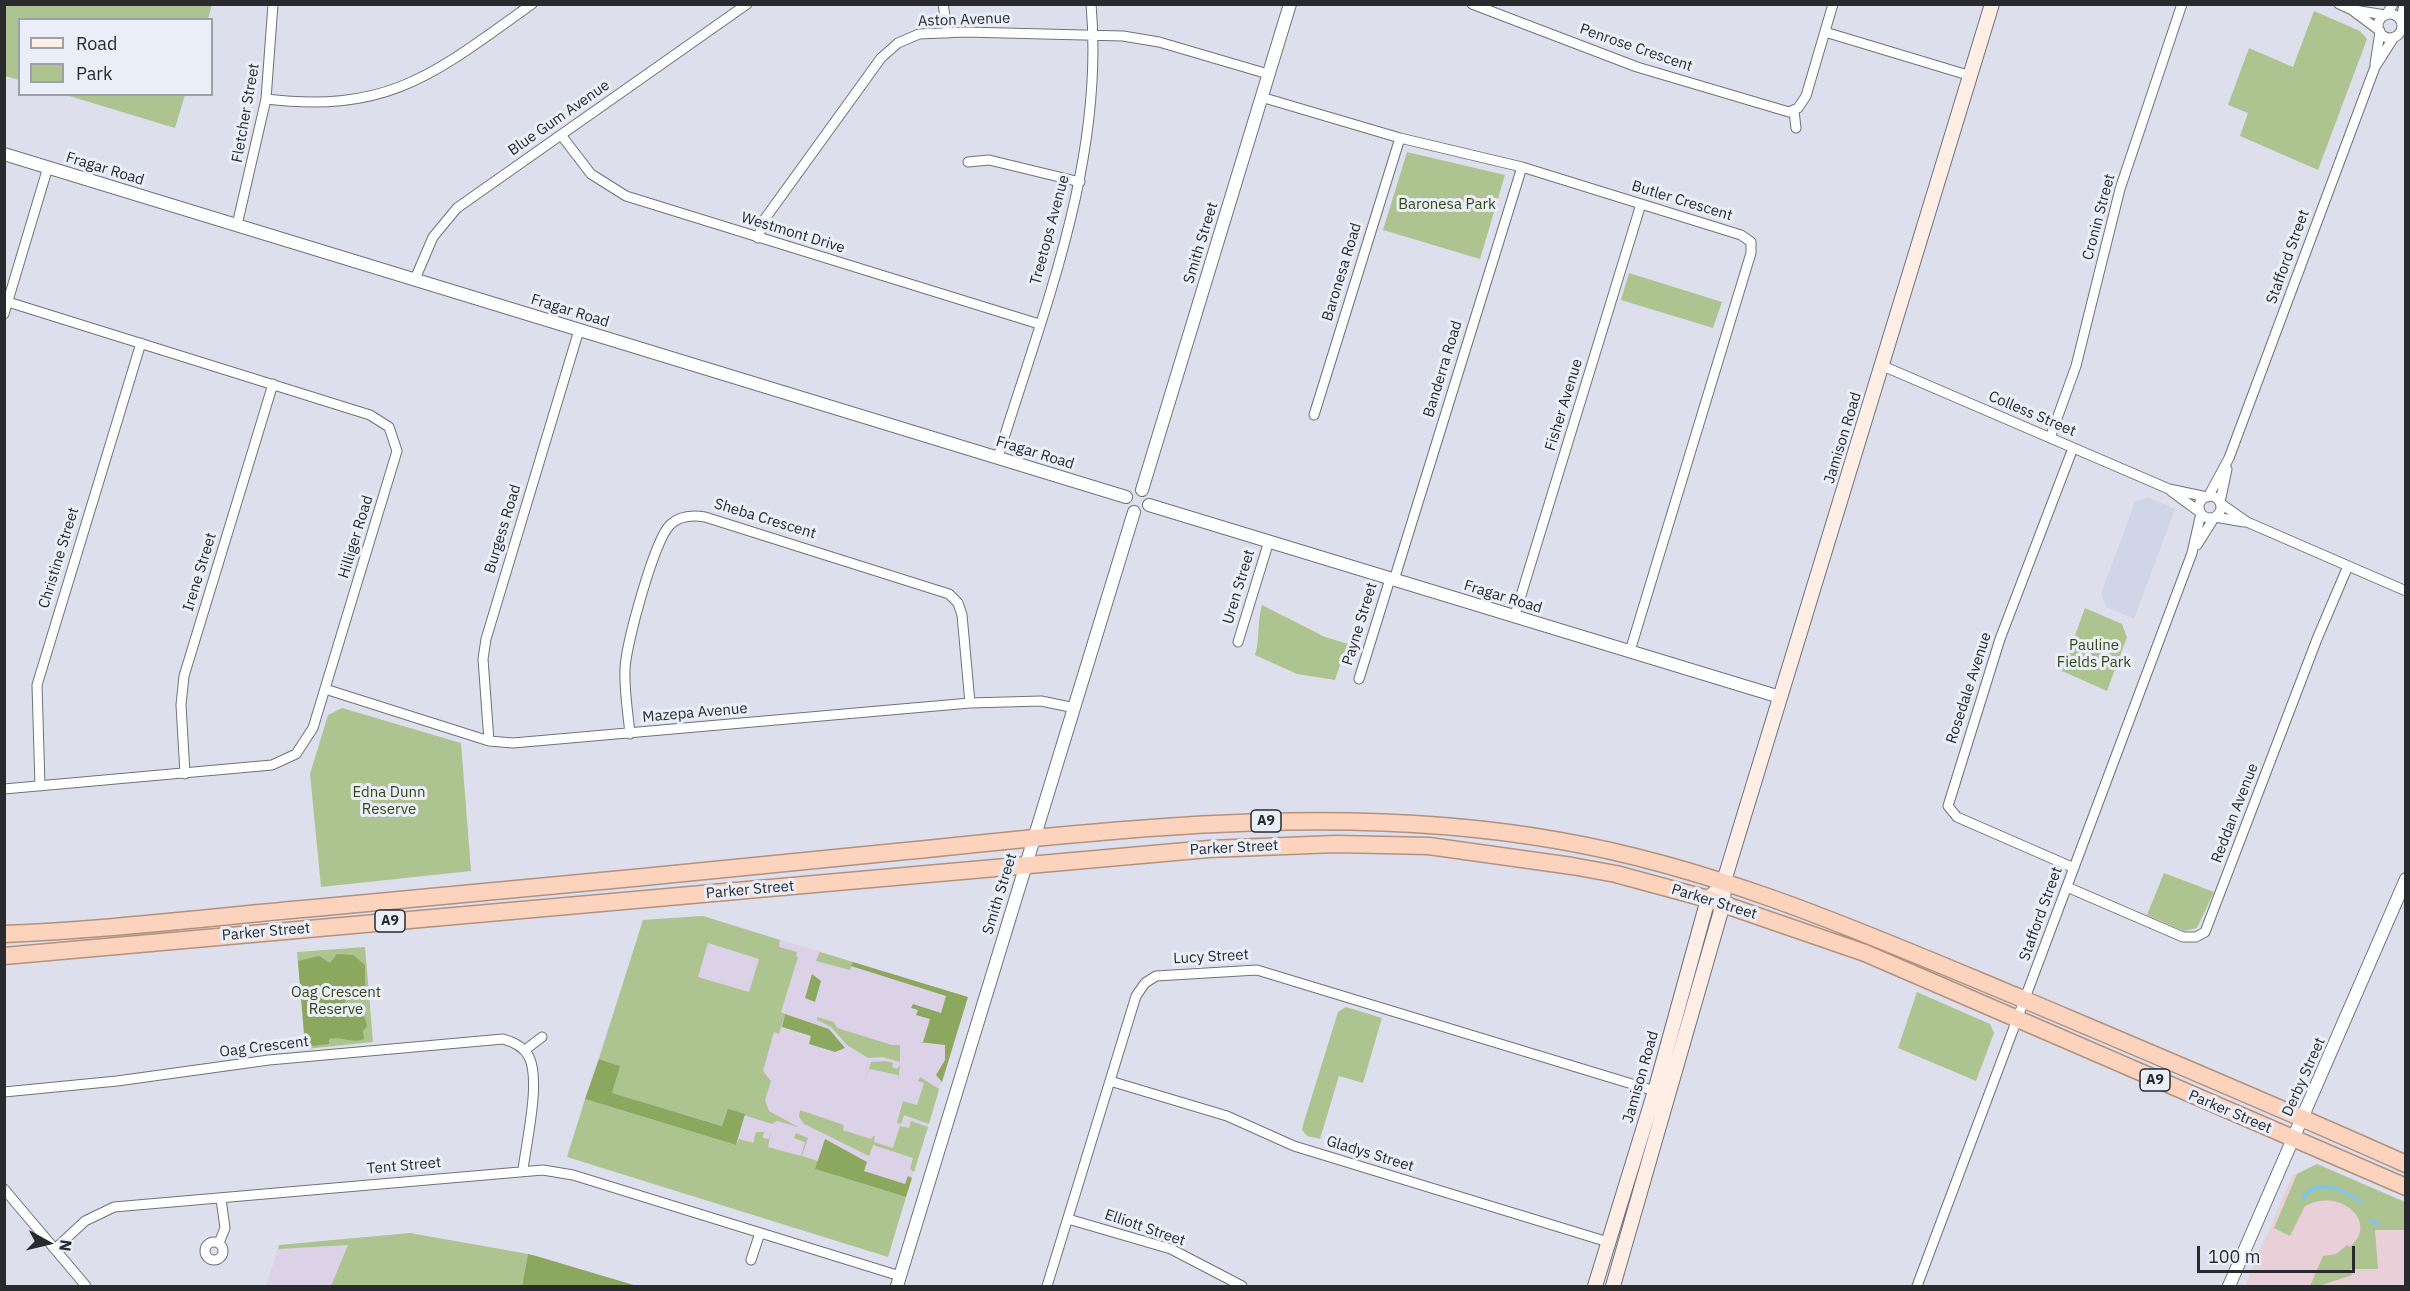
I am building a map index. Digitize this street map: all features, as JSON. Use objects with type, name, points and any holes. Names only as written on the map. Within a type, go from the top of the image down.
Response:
[{"type":"highway","name":"Parker Street","points":[[4,934],[597,883],[1034,838],[1261,821],[1427,823],[1498,831],[1578,844],[1694,871],[1724,881],[1834,921],[2025,1000],[2406,1164]]},
{"type":"highway","name":"Parker Street","points":[[4,956],[1024,864],[1285,845],[1429,846],[1562,864],[1616,874],[1716,901],[1831,939],[2406,1187]]},
{"type":"main road","name":"Jamison Road","points":[[1613,1287],[1662,1092],[1716,901],[1992,4]]},
{"type":"main road","name":"Jamison Road","points":[[1595,1287],[1608,1242],[1662,1092]]},
{"type":"street","name":"Fletcher Street","points":[[237,225],[266,99],[273,4]]},
{"type":"street","points":[[266,99],[337,102],[370,97],[402,87],[449,62],[532,4]]},
{"type":"street","name":"Blue Gum Avenue","points":[[415,279],[428,244],[450,213],[747,4]]},
{"type":"street","points":[[943,4],[948,33]]},
{"type":"street","name":"Treetops Avenue","points":[[998,458],[1080,182],[1090,111],[1091,4]]},
{"type":"street","name":"Smith Street","points":[[1142,490],[1290,4]]},
{"type":"street","name":"Penrose Crescent","points":[[1472,4],[1637,67],[1780,111],[1794,111]]},
{"type":"street","points":[[1796,128],[1794,111],[1806,96],[1833,4]]},
{"type":"street","name":"Cronin Street","points":[[2050,438],[2076,366],[2120,189],[2182,4]]},
{"type":"street","points":[[2339,4],[2352,10],[2388,38],[2406,39]]},
{"type":"street","points":[[2380,31],[2379,24],[2393,4]]},
{"type":"street","points":[[2394,37],[2401,32],[2404,4]]},
{"type":"street","points":[[2352,10],[2393,14],[2403,22]]},
{"type":"street","name":"Stafford Street","points":[[2375,67],[2380,31]]},
{"type":"street","points":[[1825,32],[1971,76]]},
{"type":"street","name":"Aston Avenue","points":[[758,238],[764,220],[886,52],[913,36],[948,33],[1140,38],[1268,74]]},
{"type":"street","name":"Stafford Street","points":[[2208,497],[2229,458],[2375,67],[2394,37]]},
{"type":"street","name":"Butler Crescent","points":[[1261,98],[1400,138],[1522,167],[1741,235],[1751,242],[1752,249],[1630,651]]},
{"type":"street","name":"Westmont Drive","points":[[561,135],[591,174],[617,192],[758,238],[1039,324]]},
{"type":"street","name":"Baronesa Road","points":[[1314,415],[1400,138]]},
{"type":"street","name":"Fragar Road","points":[[4,154],[1126,497]]},
{"type":"street","points":[[968,162],[989,160],[1080,182]]},
{"type":"street","points":[[4,314],[48,167]]},
{"type":"street","name":"Banderra Road","points":[[1392,579],[1522,167]]},
{"type":"street","name":"Fisher Avenue","points":[[1515,615],[1641,204]]},
{"type":"street","name":"Hilliger Road","points":[[4,789],[273,765],[288,759],[308,739],[395,459],[396,445],[392,431],[378,418],[8,302]]},
{"type":"street","name":"Burgess Road","points":[[489,741],[483,659],[486,639],[579,330]]},
{"type":"street","name":"Christine Street","points":[[40,786],[38,685],[141,343]]},
{"type":"street","name":"Colless Street","points":[[1882,366],[2169,489],[2208,497]]},
{"type":"street","name":"Irene Street","points":[[185,774],[181,705],[184,676],[273,384]]},
{"type":"street","name":"Rosedale Avenue","points":[[2073,448],[2000,639],[1948,806],[1957,818],[2074,868]]},
{"type":"street","name":"Stafford Street","points":[[2220,502],[2229,458]]},
{"type":"street","points":[[1134,489],[1142,490],[1149,497],[1149,505],[1144,510],[1134,512],[1128,507],[1126,497],[1134,489]]},
{"type":"street","name":"Colless Street","points":[[2169,489],[2201,513]]},
{"type":"street","points":[[2247,522],[2205,517],[2201,513],[2200,503],[2208,497],[2214,497],[2247,522],[2406,591]]},
{"type":"street","points":[[2214,517],[2221,510],[2220,502]]},
{"type":"street","name":"Fragar Road","points":[[1149,505],[1515,615],[1780,698]]},
{"type":"street","name":"Smith Street","points":[[899,1281],[1024,864],[1075,708],[1134,512]]},
{"type":"street","name":"Stafford Street","points":[[1917,1287],[2192,553],[2201,513]]},
{"type":"street","name":"Sheba Crescent","points":[[630,734],[625,674],[629,643],[663,535],[676,521],[693,516],[727,523],[949,594],[958,603],[962,615],[970,703]]},
{"type":"street","name":"Stafford Street","points":[[2192,553],[2214,517]]},
{"type":"street","name":"Uren Street","points":[[1238,642],[1269,541]]},
{"type":"street","name":"Reddan Avenue","points":[[2067,887],[2184,937],[2196,937],[2205,932],[2317,639],[2348,566]]},
{"type":"street","name":"Payne Street","points":[[1359,679],[1392,579]]},
{"type":"street","name":"Mazepa Avenue","points":[[325,689],[489,741],[532,743],[970,703],[1041,701],[1075,708]]},
{"type":"street","name":"Derby Street","points":[[2229,1287],[2406,879]]},
{"type":"street","name":"Lucy Street","points":[[1047,1287],[1136,996],[1145,983],[1160,975],[1249,969],[1662,1092]]},
{"type":"street","points":[[523,1170],[533,1075],[525,1050],[542,1037]]},
{"type":"street","name":"Oag Crescent","points":[[4,1092],[486,1038],[508,1040],[525,1050]]},
{"type":"street","name":"Gladys Street","points":[[1110,1081],[1227,1116],[1294,1146],[1624,1247]]},
{"type":"street","name":"Tent Street","points":[[56,1248],[86,1221],[114,1207],[523,1170],[573,1175],[760,1233],[899,1281]]},
{"type":"street","points":[[4,1189],[56,1248],[86,1287]]},
{"type":"street","points":[[219,1243],[225,1228],[221,1199]]},
{"type":"street","name":"Elliott Street","points":[[1068,1219],[1171,1250],[1242,1287]]},
{"type":"street","points":[[751,1260],[760,1233]]},
{"type":"shaded area","points":[[2148,497],[2175,509],[2134,619],[2106,607],[2101,594],[2135,502]]},
{"type":"shaded area","points":[[703,916],[968,997],[906,1197],[585,1099],[643,920]]},
{"type":"shaded area","points":[[2317,1164],[2405,1202],[2405,1286],[2245,1286],[2292,1176]]},
{"type":"shaded area","points":[[410,1233],[533,1255],[637,1286],[266,1286],[279,1245]]},
{"type":"green space","points":[[5,4],[212,5],[208,18],[18,18],[18,80],[5,76]]},
{"type":"green space","points":[[2314,11],[2360,31],[2367,39],[2318,170],[2240,136],[2248,113],[2228,105],[2249,48],[2293,67]]},
{"type":"green space","points":[[69,96],[185,96],[175,128]]},
{"type":"green space","name":"Baronesa Park","points":[[1407,152],[1505,175],[1480,259],[1383,230]]},
{"type":"green space","points":[[1629,273],[1722,302],[1713,328],[1621,300]]},
{"type":"green space","points":[[1262,605],[1325,637],[1355,646],[1341,662],[1335,680],[1297,674],[1255,655]]},
{"type":"green space","name":"Pauline Fields Park","points":[[2085,608],[2122,624],[2127,637],[2107,691],[2062,671]]},
{"type":"green space","name":"Edna Dunn Reserve","points":[[342,708],[461,743],[471,871],[321,887],[310,774],[328,715]]},
{"type":"green space","points":[[2164,873],[2214,892],[2197,928],[2184,931],[2147,915]]},
{"type":"green space","points":[[703,916],[780,940],[779,947],[797,952],[798,957],[781,1012],[785,1014],[779,1034],[774,1032],[763,1071],[771,1081],[765,1100],[769,1111],[798,1127],[777,1121],[772,1124],[728,1110],[723,1126],[611,1093],[620,1066],[599,1059],[643,920]],"holes":[[[708,943],[759,959],[749,992],[698,977]]]},
{"type":"green space","name":"Oag Crescent Reserve","points":[[365,947],[373,1042],[306,1049],[297,952]]},
{"type":"green space","points":[[820,952],[853,962],[850,970],[816,961]]},
{"type":"green space","name":"Oag Crescent Reserve","points":[[337,954],[353,955],[365,965],[365,989],[359,996],[352,998],[345,995],[345,1012],[358,1012],[365,1018],[367,1026],[363,1031],[364,1039],[355,1041],[334,1038],[329,1039],[329,1044],[305,1047],[298,961],[319,956],[330,963]]},
{"type":"green space","points":[[853,962],[968,997],[942,1082],[936,1075],[945,1060],[945,1045],[919,1042],[923,1042],[930,1019],[916,1015],[918,1010],[911,1008],[913,1004],[941,1013],[946,996],[851,966]]},
{"type":"green space","points":[[812,974],[821,981],[815,1002],[805,998]]},
{"type":"green space","points":[[1917,992],[1990,1024],[1994,1033],[1976,1081],[1898,1048]]},
{"type":"green space","points":[[1346,1007],[1382,1018],[1363,1083],[1339,1076],[1320,1139],[1307,1136],[1302,1130],[1303,1125],[1338,1012]]},
{"type":"green space","points":[[785,1014],[829,1029],[845,1048],[835,1052],[809,1044],[811,1036],[782,1027]]},
{"type":"green space","points":[[817,1017],[834,1022],[837,1028],[892,1045],[900,1045],[900,1062],[883,1057],[868,1058],[847,1045],[831,1027],[817,1020]]},
{"type":"green space","points":[[599,1059],[620,1066],[612,1093],[722,1126],[728,1109],[745,1114],[736,1145],[585,1099]]},
{"type":"green space","points":[[871,1062],[893,1063],[892,1067],[897,1069],[900,1065],[898,1081],[898,1075],[869,1069],[864,1083]]},
{"type":"green space","points":[[920,1077],[939,1089],[929,1124],[904,1115],[901,1124],[897,1123],[903,1101],[917,1105],[924,1083],[918,1081]]},
{"type":"green space","points":[[585,1099],[736,1145],[739,1139],[753,1143],[756,1132],[764,1132],[763,1138],[769,1139],[771,1132],[768,1147],[801,1156],[805,1142],[794,1138],[796,1133],[808,1138],[802,1156],[818,1161],[815,1169],[906,1197],[888,1257],[567,1157]]},
{"type":"green space","points":[[800,1110],[844,1125],[843,1130],[871,1139],[875,1135],[874,1142],[893,1148],[900,1126],[909,1128],[911,1121],[928,1127],[914,1172],[910,1169],[913,1158],[873,1145],[869,1156],[804,1124],[799,1117]]},
{"type":"green space","points":[[825,1139],[867,1162],[864,1171],[905,1184],[908,1176],[912,1178],[906,1197],[815,1169]]},
{"type":"green space","points":[[2317,1164],[2405,1202],[2405,1230],[2375,1230],[2378,1269],[2350,1269],[2352,1275],[2319,1286],[2310,1286],[2323,1256],[2336,1254],[2347,1245],[2350,1247],[2358,1237],[2361,1227],[2352,1210],[2343,1204],[2318,1201],[2305,1206],[2290,1236],[2274,1228],[2297,1174]]},
{"type":"green space","points":[[410,1233],[528,1254],[522,1286],[331,1286],[348,1245],[278,1249],[279,1245]]},
{"type":"green space","points":[[528,1254],[536,1256],[637,1286],[522,1286]]},
{"type":"waterway","points":[[2303,1199],[2315,1188],[2330,1187],[2347,1193],[2361,1202]]},
{"type":"waterway","points":[[2371,1221],[2379,1224]]}]
